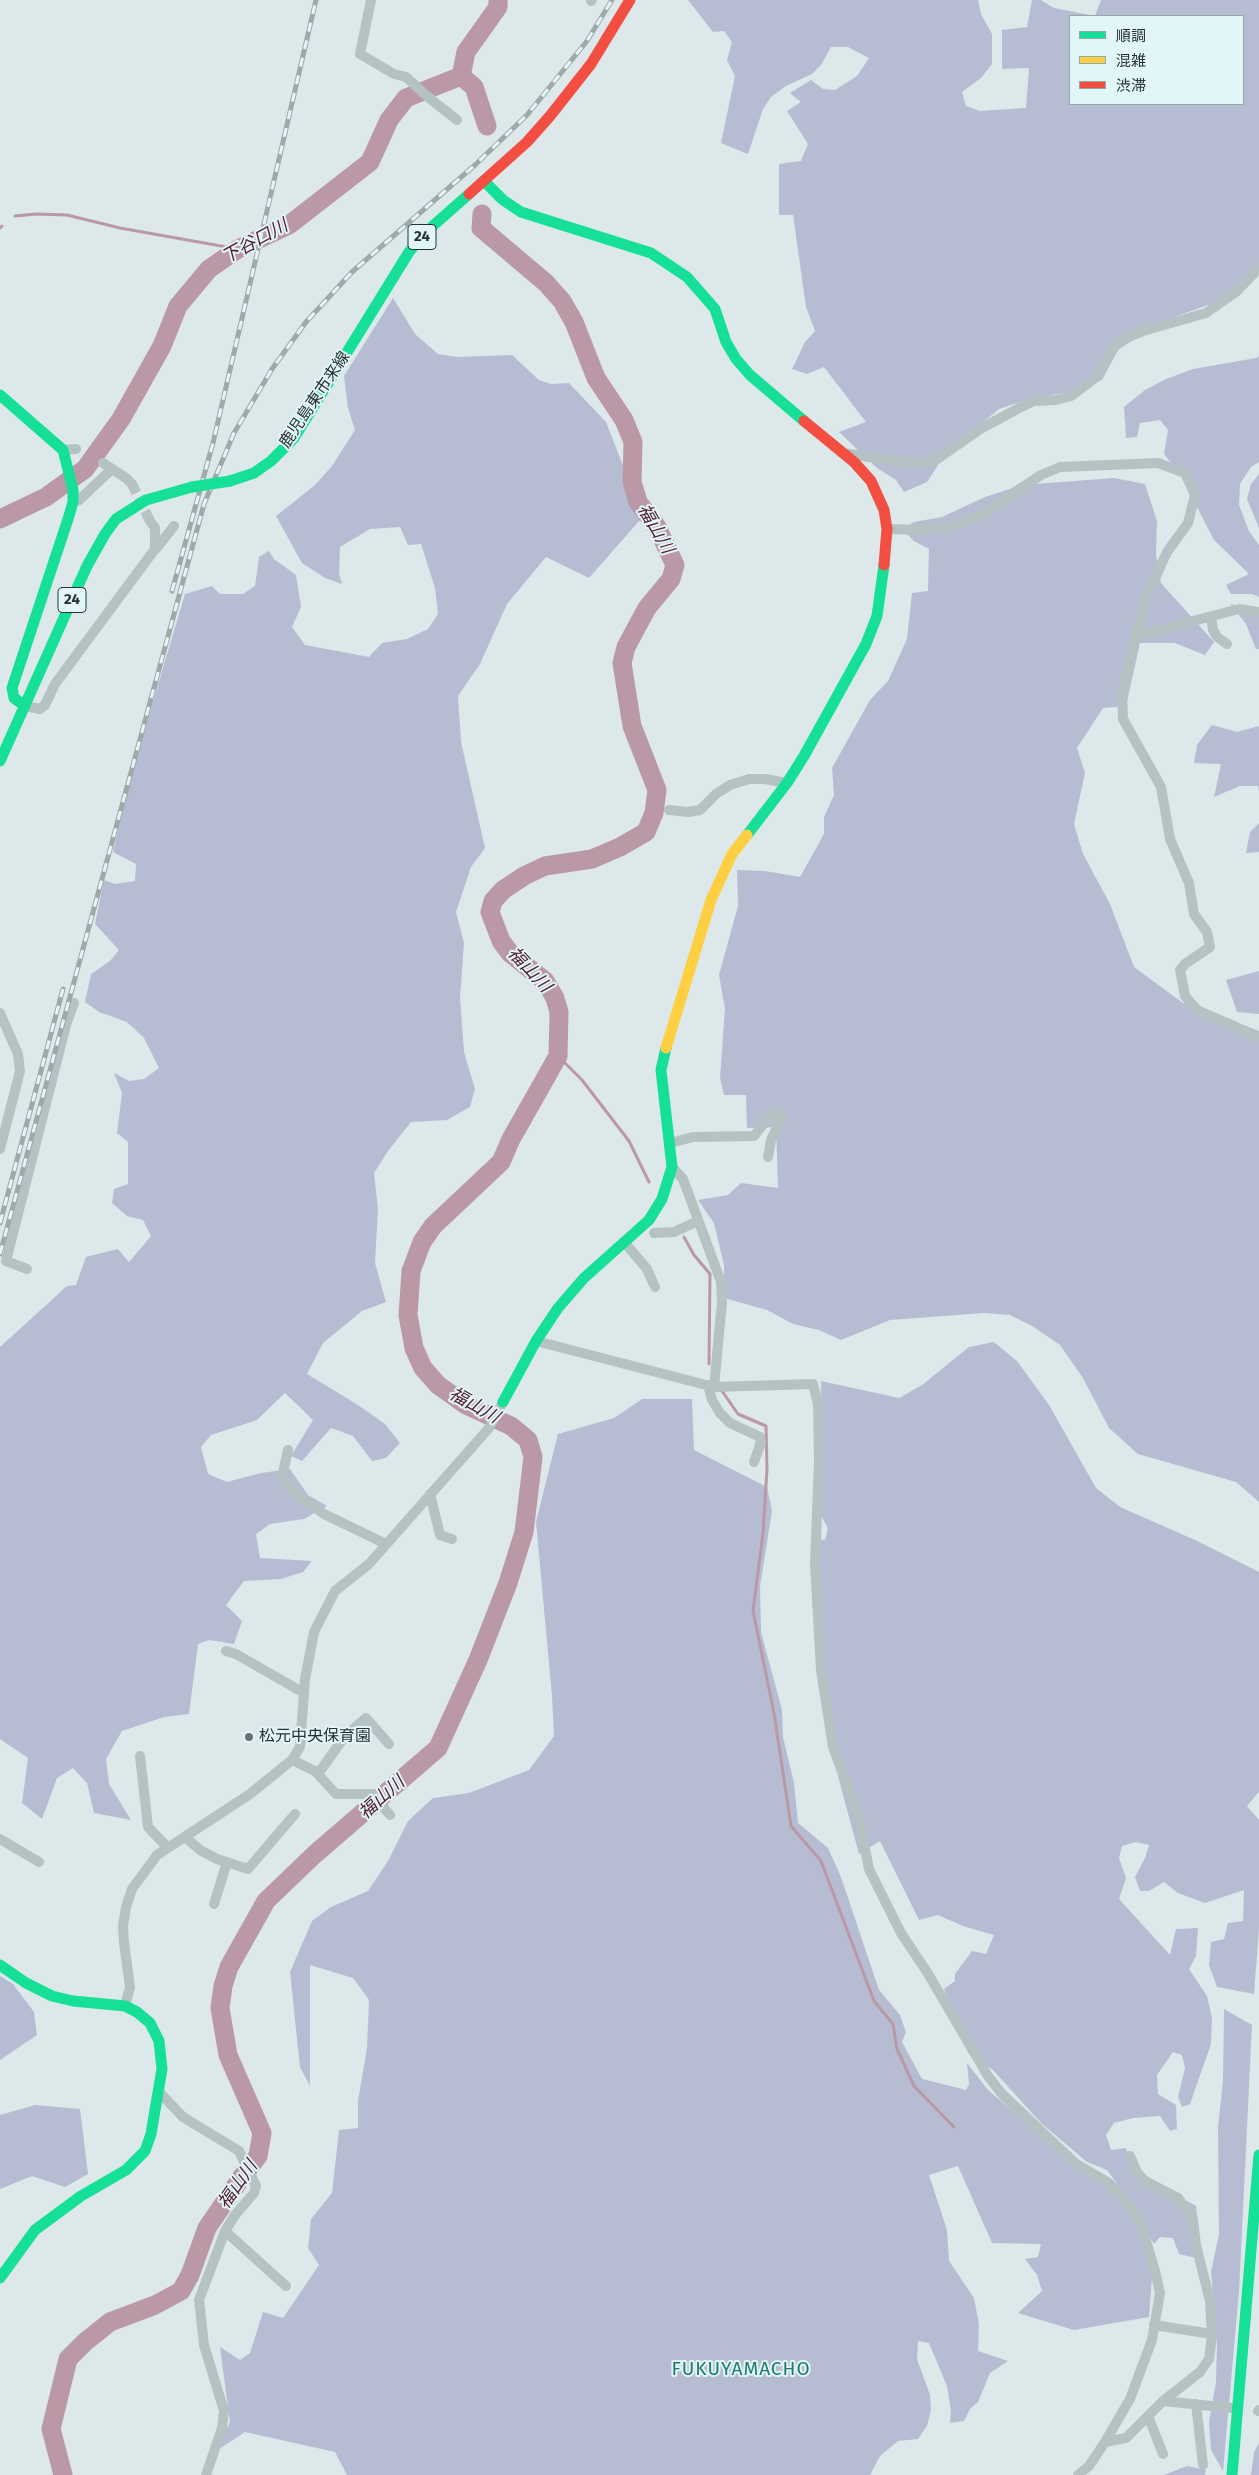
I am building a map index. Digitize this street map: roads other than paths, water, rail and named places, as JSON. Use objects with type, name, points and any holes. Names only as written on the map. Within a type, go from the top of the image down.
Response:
[{"type":"main road","name":"鹿児島東市来線","points":[[0,761],[88,566],[105,534],[116,519],[146,500],[192,487],[230,481],[254,473],[271,461],[294,438],[409,252],[426,232],[527,142],[570,92],[604,46],[630,0]]},
{"type":"main road","points":[[484,181],[503,200],[521,212],[541,220],[651,253],[687,277],[705,295],[715,309],[726,342],[750,376],[842,453],[871,481],[884,510],[887,529],[882,590],[877,616],[866,644],[787,783],[732,854],[711,900],[661,1070],[672,1167],[662,1198],[648,1220],[584,1278],[558,1308],[536,1341],[503,1402]]},
{"type":"main road","points":[[0,395],[64,456],[73,490],[73,502],[12,688],[14,698],[25,706]]},
{"type":"main road","points":[[0,1965],[26,1983],[52,1996],[73,2001],[125,2006],[150,2023],[159,2040],[162,2069],[160,2093],[151,2134],[141,2156],[126,2170],[81,2196],[35,2230],[0,2278]]},
{"type":"main road","points":[[1232,2475],[1259,2155]]},
{"type":"street","points":[[371,0],[360,54],[394,74],[406,76],[428,97],[457,120]]},
{"type":"street","points":[[842,453],[905,462],[933,462],[982,428],[1021,407],[1034,401],[1056,400],[1070,396],[1095,378],[1118,341],[1143,331],[1206,313],[1236,292],[1259,268]]},
{"type":"street","points":[[64,456],[76,450]]},
{"type":"street","points":[[102,463],[132,484]]},
{"type":"street","points":[[887,529],[948,527],[976,518],[1041,474],[1060,467],[1158,463],[1185,473],[1195,496],[1188,523],[1167,552],[1148,592],[1122,692],[1123,719],[1161,787],[1170,839],[1189,883],[1194,914],[1206,932],[1210,947],[1185,964],[1180,970],[1185,996],[1196,1010],[1259,1037]]},
{"type":"street","points":[[73,502],[79,500],[112,470]]},
{"type":"street","points":[[150,520],[155,528],[155,549]]},
{"type":"street","points":[[25,706],[40,708],[45,705],[58,680],[174,526]]},
{"type":"street","points":[[1136,636],[1239,609],[1259,612]]},
{"type":"street","points":[[1211,617],[1217,637],[1227,644]]},
{"type":"street","points":[[669,810],[688,812],[700,810],[716,794],[730,785],[749,779],[765,778],[787,783]]},
{"type":"street","points":[[27,1269],[6,1261],[66,1026],[74,1003]]},
{"type":"street","points":[[0,1013],[18,1054],[20,1071],[0,1149]]},
{"type":"street","points":[[670,1143],[693,1137],[754,1136],[770,1116],[780,1113],[782,1117],[771,1140],[768,1157]]},
{"type":"street","points":[[672,1167],[683,1179],[720,1282],[722,1302],[711,1386],[712,1400],[730,1423],[760,1437],[761,1442],[754,1462]]},
{"type":"street","points":[[654,1234],[674,1232],[698,1220]]},
{"type":"street","points":[[624,1242],[647,1269],[654,1287]]},
{"type":"street","points":[[536,1341],[711,1386],[813,1384],[818,1404],[819,1462],[816,1563],[822,1670],[833,1747],[859,1818],[869,1870],[901,1933],[927,1972],[988,2076],[1002,2094],[1075,2163],[1109,2183],[1124,2199],[1141,2224],[1160,2293],[1152,2340],[1130,2399],[1105,2442],[1088,2466],[1078,2475]]},
{"type":"street","points":[[125,2006],[130,1988],[124,1943],[126,1907],[132,1889],[143,1872],[158,1855],[250,1794],[292,1760],[300,1747],[305,1679],[314,1632],[335,1591],[369,1564],[489,1428],[503,1402]]},
{"type":"street","points":[[288,1450],[282,1477],[297,1495],[324,1514],[386,1544]]},
{"type":"street","points":[[430,1494],[440,1535],[452,1539]]},
{"type":"street","points":[[226,1650],[304,1693]]},
{"type":"street","points":[[318,1774],[345,1736],[366,1718],[389,1744]]},
{"type":"street","points":[[140,1756],[148,1827],[168,1848]]},
{"type":"street","points":[[292,1760],[306,1765],[318,1774],[336,1794],[372,1794],[390,1815]]},
{"type":"street","points":[[185,1837],[200,1850],[227,1862],[248,1868],[295,1814]]},
{"type":"street","points":[[0,1839],[39,1862]]},
{"type":"street","points":[[214,1904],[227,1862]]},
{"type":"street","points":[[160,2093],[183,2116],[239,2151],[256,2186],[254,2194],[235,2215],[225,2232],[199,2300],[204,2345],[224,2412],[222,2428],[206,2475]]},
{"type":"street","points":[[1105,2442],[1126,2438],[1163,2401],[1200,2372],[1209,2359],[1212,2334],[1210,2301],[1196,2246],[1193,2219],[1178,2198],[1145,2181],[1137,2172],[1130,2156]]},
{"type":"street","points":[[225,2232],[286,2286]]},
{"type":"street","points":[[1154,2325],[1212,2334]]},
{"type":"street","points":[[1163,2401],[1231,2408]]},
{"type":"street","points":[[1196,2404],[1202,2465]]},
{"type":"street","points":[[1148,2416],[1163,2454]]},
{"type":"waterway","name":"下谷口川","points":[[461,76],[466,52],[498,7],[498,0]]},
{"type":"waterway","name":"福山川","points":[[461,76],[474,87],[487,126]]},
{"type":"waterway","name":"下谷口川","points":[[0,519],[46,497],[85,469],[121,419],[162,346],[178,306],[209,269],[238,249],[289,225],[370,162],[389,120],[406,98],[461,76]]},
{"type":"waterway","points":[[15,216],[36,214],[67,215],[120,228],[238,249]]},
{"type":"waterway","name":"福山川","points":[[63,2475],[51,2429],[68,2359],[85,2342],[110,2322],[155,2305],[181,2291],[190,2275],[207,2228],[258,2156],[262,2133],[228,2055],[220,2008],[223,1986],[229,1967],[266,1901],[315,1854],[438,1748],[478,1660],[508,1583],[524,1532],[533,1457],[528,1440],[511,1426],[466,1405],[438,1385],[423,1368],[414,1348],[408,1315],[411,1271],[422,1242],[433,1226],[501,1162],[511,1139],[558,1056],[559,1012],[555,998],[545,981],[510,953],[501,941],[490,912],[493,901],[503,890],[524,876],[545,866],[592,859],[620,847],[646,832],[654,813],[657,790],[632,726],[622,663],[626,647],[647,608],[671,579],[675,565],[657,527],[638,502],[632,482],[633,442],[624,420],[596,378],[574,322],[562,301],[546,283],[481,228],[482,214]]},
{"type":"waterway","points":[[558,1056],[582,1080],[629,1141],[649,1182]]},
{"type":"waterway","points":[[684,1237],[694,1255],[710,1274],[709,1364]]},
{"type":"waterway","points":[[722,1391],[738,1414],[766,1426],[767,1469],[763,1533],[753,1611],[774,1713],[791,1826],[821,1861],[874,2001],[893,2024],[897,2049],[914,2086],[954,2127]]},
{"type":"tunnel","points":[[132,484],[150,521]]},
{"type":"railway","points":[[172,591],[213,443],[316,0]]},
{"type":"railway","points":[[0,1254],[204,504],[234,433],[272,369],[306,322],[352,272],[475,165],[527,115],[587,41],[612,0]]},
{"type":"railway","points":[[0,1223],[63,989]]},
{"type":"place","name":"松元中央保育園","points":[[249,1737]]},
{"type":"district","name":"FUKUYAMACHO","points":[[741,2370]]}]
